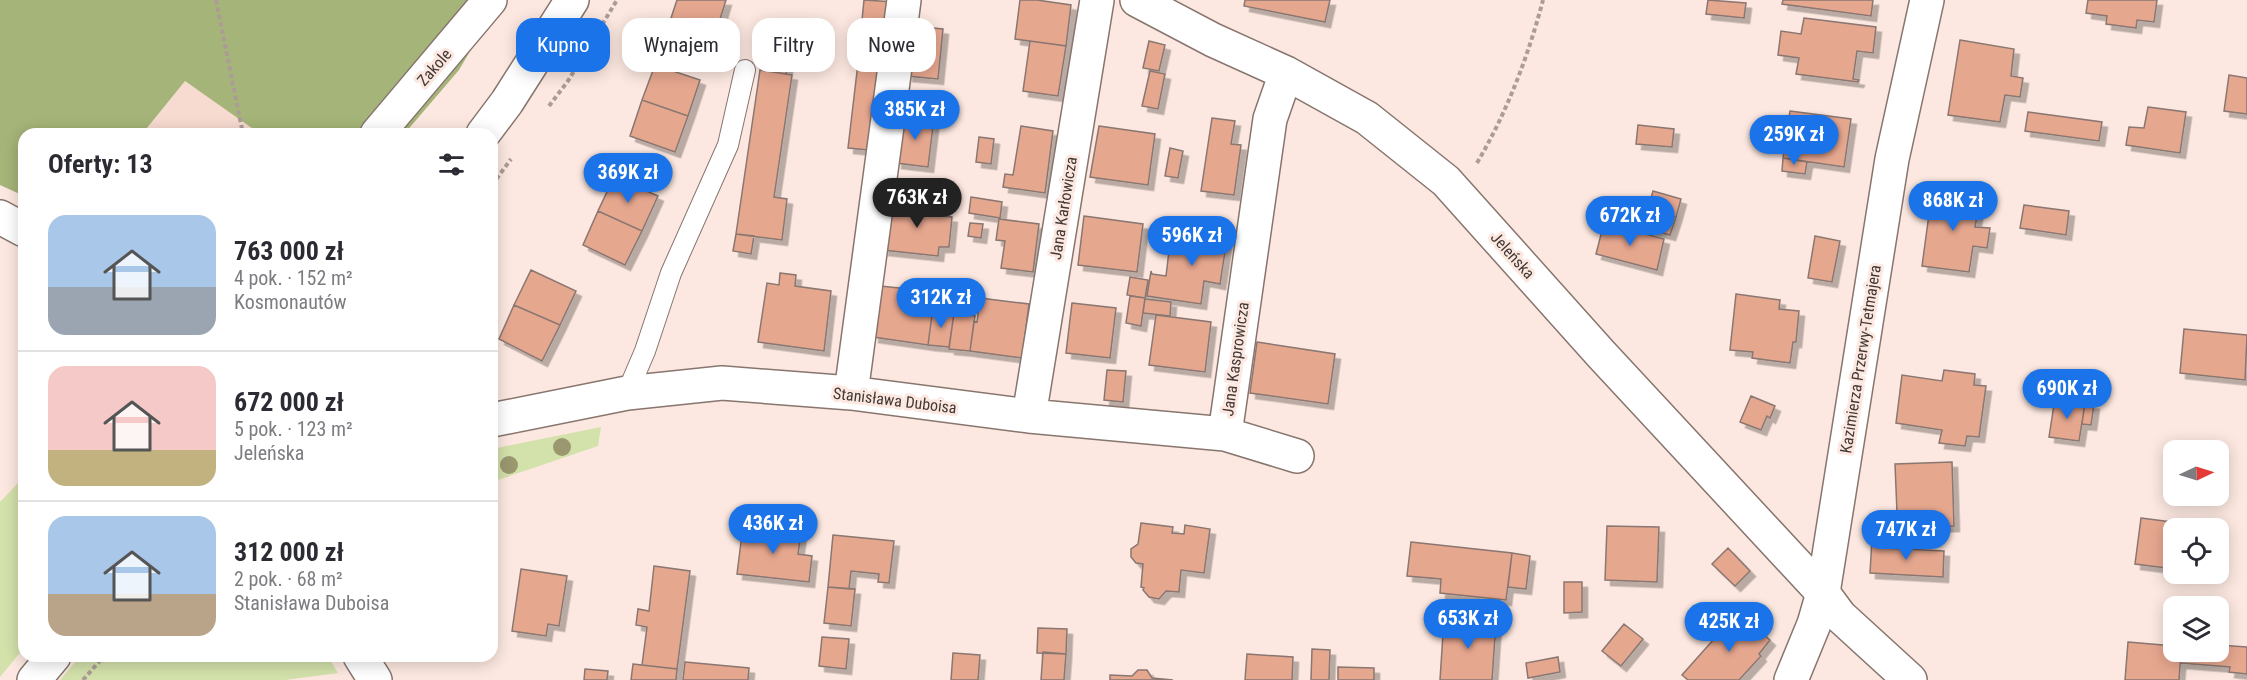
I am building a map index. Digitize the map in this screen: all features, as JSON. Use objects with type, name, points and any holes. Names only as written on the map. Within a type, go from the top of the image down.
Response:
[{"type":"street","name":"Zakole","points":[[381,128],[490,0]]},
{"type":"street","points":[[488,128],[573,0]]},
{"type":"street","points":[[851,393],[904,0]]},
{"type":"street","name":"Jana Karłowicza","points":[[1029,416],[1097,0]]},
{"type":"street","name":"Jeleńska","points":[[1137,0],[1174,10],[1367,118],[1446,181],[1601,354],[1823,593],[1840,616],[1910,680]]},
{"type":"street","name":"Kazimierza Przerwy-Tetmajera","points":[[1791,680],[1814,624],[1823,593],[1892,159],[1927,0]]},
{"type":"street","name":"Jana Kasprowicza","points":[[1225,434],[1270,119],[1286,73]]},
{"type":"street","points":[[0,217],[18,228]]},
{"type":"street","name":"Stanisława Duboisa","points":[[498,419],[627,393],[722,383],[851,393],[1029,416],[1225,434],[1297,456]]},
{"type":"street","points":[[34,680],[49,662]]},
{"type":"street","points":[[364,662],[375,680]]},
{"type":"lane","points":[[627,393],[645,351],[671,273],[728,145],[745,69]]},
{"type":"path","points":[[216,0],[242,128]]},
{"type":"path","points":[[1459,195],[1492,138],[1529,52],[1543,0]]},
{"type":"path","points":[[84,680],[99,662]]},
{"type":"shaded area","points":[[185,81],[252,128],[148,128]]},
{"type":"green space","points":[[0,0],[500,0],[459,70],[409,128],[252,128],[185,81],[147,128],[18,128],[18,193],[0,185]]},
{"type":"green space","points":[[601,427],[598,446],[498,480],[498,448]]},
{"type":"green space","points":[[18,483],[18,655],[0,677],[0,502]]},
{"type":"green space","points":[[75,662],[332,662],[338,673],[285,680],[60,680]]},
{"type":"building","points":[[677,0],[726,0],[720,18],[671,18]]},
{"type":"building","points":[[864,0],[895,2],[893,18],[862,18]]},
{"type":"building","points":[[1020,0],[1071,5],[1066,46],[1015,39]]},
{"type":"building","points":[[1245,0],[1330,0],[1325,22],[1244,6]]},
{"type":"building","points":[[1708,0],[1746,3],[1744,18],[1706,14]]},
{"type":"building","points":[[1783,0],[1873,0],[1871,16],[1782,4]]},
{"type":"building","points":[[2088,0],[2157,0],[2154,22],[2137,20],[2136,28],[2106,24],[2107,16],[2086,13]]},
{"type":"building","points":[[1804,18],[1876,27],[1873,53],[1857,51],[1853,79],[1859,80],[1858,82],[1796,74],[1799,58],[1778,55],[1781,31],[1801,34]]},
{"type":"building","points":[[936,28],[943,29],[938,79],[907,76],[907,72],[936,72]]},
{"type":"building","points":[[1960,40],[2014,49],[2011,76],[2023,78],[2020,97],[2005,95],[2000,122],[1948,115]]},
{"type":"building","points":[[1030,41],[1066,46],[1058,96],[1023,91]]},
{"type":"building","points":[[1149,41],[1165,45],[1159,71],[1143,68]]},
{"type":"building","points":[[1150,71],[1165,74],[1158,109],[1142,106]]},
{"type":"building","points":[[652,72],[676,72],[700,80],[688,116],[642,100]]},
{"type":"building","points":[[760,72],[792,75],[774,197],[787,199],[782,240],[736,234]]},
{"type":"building","points":[[857,72],[887,72],[879,151],[848,148]]},
{"type":"building","points":[[2229,75],[2247,78],[2247,114],[2224,111]]},
{"type":"building","points":[[642,100],[688,116],[675,152],[630,136]]},
{"type":"building","points":[[2148,107],[2186,112],[2180,153],[2126,145],[2129,127],[2144,128]]},
{"type":"building","points":[[1790,111],[1851,119],[1844,167],[1783,158]]},
{"type":"building","points":[[2028,112],[2102,122],[2099,141],[2025,131]]},
{"type":"building","points":[[902,114],[934,118],[928,167],[896,163]]},
{"type":"building","points":[[1212,118],[1235,121],[1231,144],[1241,145],[1234,195],[1201,191]]},
{"type":"building","points":[[1638,125],[1674,129],[1672,147],[1636,144]]},
{"type":"building","points":[[1021,126],[1053,131],[1045,193],[1003,187],[1005,174],[1013,175]]},
{"type":"building","points":[[1099,126],[1155,134],[1148,185],[1090,177]]},
{"type":"building","points":[[979,137],[994,139],[991,164],[976,162]]},
{"type":"building","points":[[1170,148],[1183,151],[1178,178],[1165,176]]},
{"type":"building","points":[[1783,158],[1807,162],[1805,174],[1782,171]]},
{"type":"building","points":[[614,177],[658,196],[642,231],[598,211]]},
{"type":"building","points":[[1653,191],[1681,199],[1676,217],[1648,209]]},
{"type":"building","points":[[1932,192],[1980,198],[1975,227],[1990,228],[1987,248],[1973,246],[1969,272],[1922,266]]},
{"type":"building","points":[[971,197],[1002,202],[1000,218],[969,213]]},
{"type":"building","points":[[889,202],[944,208],[943,216],[952,217],[949,247],[939,247],[938,256],[883,250]]},
{"type":"building","points":[[1605,203],[1637,211],[1634,225],[1602,217]]},
{"type":"building","points":[[2024,205],[2069,211],[2066,235],[2020,228]]},
{"type":"building","points":[[1646,208],[1676,217],[1670,235],[1640,227]]},
{"type":"building","points":[[598,211],[642,231],[625,265],[583,245]]},
{"type":"building","points":[[1084,216],[1143,224],[1137,272],[1078,265]]},
{"type":"building","points":[[999,219],[1039,224],[1033,272],[1001,268],[1005,241],[996,240]]},
{"type":"building","points":[[970,223],[983,224],[981,238],[968,236]]},
{"type":"building","points":[[1604,223],[1664,239],[1657,270],[1596,254]]},
{"type":"building","points":[[1195,227],[1228,232],[1220,284],[1204,281],[1201,304],[1147,296],[1151,271],[1152,274],[1166,276],[1169,251],[1180,252],[1183,236],[1193,238]]},
{"type":"building","points":[[736,234],[754,236],[751,254],[733,251]]},
{"type":"building","points":[[1815,236],[1840,241],[1832,282],[1808,278]]},
{"type":"building","points":[[531,270],[576,291],[560,325],[514,305]]},
{"type":"building","points":[[780,273],[796,275],[795,286],[831,291],[824,351],[758,342],[767,283],[779,285]]},
{"type":"building","points":[[1130,277],[1148,280],[1145,298],[1127,295]]},
{"type":"building","points":[[959,281],[976,283],[968,315],[954,313]]},
{"type":"building","points":[[880,286],[928,291],[925,314],[932,315],[928,345],[873,337]]},
{"type":"building","points":[[1736,294],[1780,300],[1779,309],[1799,311],[1796,342],[1793,342],[1790,363],[1752,358],[1753,352],[1730,350]]},
{"type":"building","points":[[1130,296],[1145,298],[1141,326],[1126,323]]},
{"type":"building","points":[[980,298],[1029,304],[1022,358],[970,351]]},
{"type":"building","points":[[1145,299],[1171,302],[1170,316],[1143,313]]},
{"type":"building","points":[[1072,303],[1116,308],[1110,358],[1066,353]]},
{"type":"building","points":[[514,305],[560,325],[542,361],[499,339]]},
{"type":"building","points":[[938,311],[954,313],[949,347],[928,345],[932,315]]},
{"type":"building","points":[[954,313],[975,316],[970,351],[949,349]]},
{"type":"building","points":[[1156,315],[1211,322],[1205,372],[1149,365]]},
{"type":"building","points":[[2184,329],[2247,335],[2245,380],[2180,373]]},
{"type":"building","points":[[1257,342],[1335,354],[1328,404],[1250,393]]},
{"type":"building","points":[[1107,370],[1126,371],[1123,402],[1104,400]]},
{"type":"building","points":[[1944,370],[1975,374],[1974,385],[1986,386],[1979,437],[1967,436],[1965,446],[1939,443],[1942,430],[1896,423],[1902,375],[1942,381]]},
{"type":"building","points":[[1751,396],[1775,406],[1770,418],[1767,416],[1761,430],[1740,422]]},
{"type":"building","points":[[2055,398],[2085,403],[2079,441],[2049,437]]},
{"type":"building","points":[[2085,403],[2094,404],[2091,425],[2082,424]]},
{"type":"building","points":[[1952,462],[1954,526],[1920,527],[1920,513],[1897,513],[1895,464]]},
{"type":"building","points":[[2141,518],[2163,521],[2163,568],[2135,564]]},
{"type":"building","points":[[1141,523],[1173,527],[1172,533],[1184,534],[1185,525],[1210,529],[1204,573],[1181,570],[1179,592],[1166,591],[1159,599],[1149,597],[1141,587],[1143,564],[1136,563],[1131,557],[1131,549],[1138,544]]},
{"type":"building","points":[[743,526],[801,533],[798,554],[812,556],[809,582],[737,574]]},
{"type":"building","points":[[1607,526],[1659,527],[1657,582],[1605,580]]},
{"type":"building","points":[[833,535],[894,541],[889,583],[878,582],[879,574],[851,571],[849,589],[828,587]]},
{"type":"building","points":[[1872,539],[1883,540],[1883,548],[1944,551],[1943,577],[1870,573]]},
{"type":"building","points":[[1411,542],[1512,553],[1506,600],[1440,593],[1441,579],[1407,576]]},
{"type":"building","points":[[1728,548],[1750,571],[1735,586],[1712,564]]},
{"type":"building","points":[[1512,553],[1530,556],[1526,589],[1508,587]]},
{"type":"building","points":[[654,566],[690,571],[677,669],[642,665],[647,627],[636,625],[638,609],[649,611]]},
{"type":"building","points":[[521,569],[567,576],[559,626],[548,624],[546,636],[512,631]]},
{"type":"building","points":[[1564,582],[1582,582],[1582,612],[1564,613]]},
{"type":"building","points":[[828,587],[855,589],[851,626],[824,623]]},
{"type":"building","points":[[1738,612],[1770,640],[1759,654],[1761,656],[1739,680],[1688,680],[1682,675]]},
{"type":"building","points":[[1444,618],[1496,622],[1492,680],[1440,680]]},
{"type":"building","points":[[1624,624],[1643,639],[1621,666],[1602,651]]},
{"type":"building","points":[[1038,628],[1067,629],[1066,654],[1037,653]]},
{"type":"building","points":[[822,637],[849,639],[846,669],[819,666]]},
{"type":"building","points":[[2128,642],[2163,645],[2163,662],[2180,662],[2179,680],[2125,680]]},
{"type":"building","points":[[2229,646],[2247,647],[2247,674],[2229,672],[2230,667],[2181,663],[2229,662]]},
{"type":"building","points":[[1312,649],[1330,650],[1329,680],[1311,680]]},
{"type":"building","points":[[1043,652],[1066,654],[1064,680],[1041,680]]},
{"type":"building","points":[[953,653],[980,655],[978,680],[951,680]]},
{"type":"building","points":[[1247,654],[1293,657],[1292,680],[1245,680]]},
{"type":"building","points":[[1558,657],[1560,672],[1528,678],[1526,663]]},
{"type":"building","points":[[685,662],[749,668],[748,680],[683,680]]},
{"type":"building","points":[[633,664],[677,669],[676,680],[631,680]]},
{"type":"building","points":[[1338,667],[1374,668],[1374,680],[1338,680]]},
{"type":"building","points":[[585,669],[608,671],[607,680],[584,680]]},
{"type":"building","points":[[1138,670],[1147,670],[1152,678],[1173,680],[1110,680],[1110,675],[1132,676]]}]
